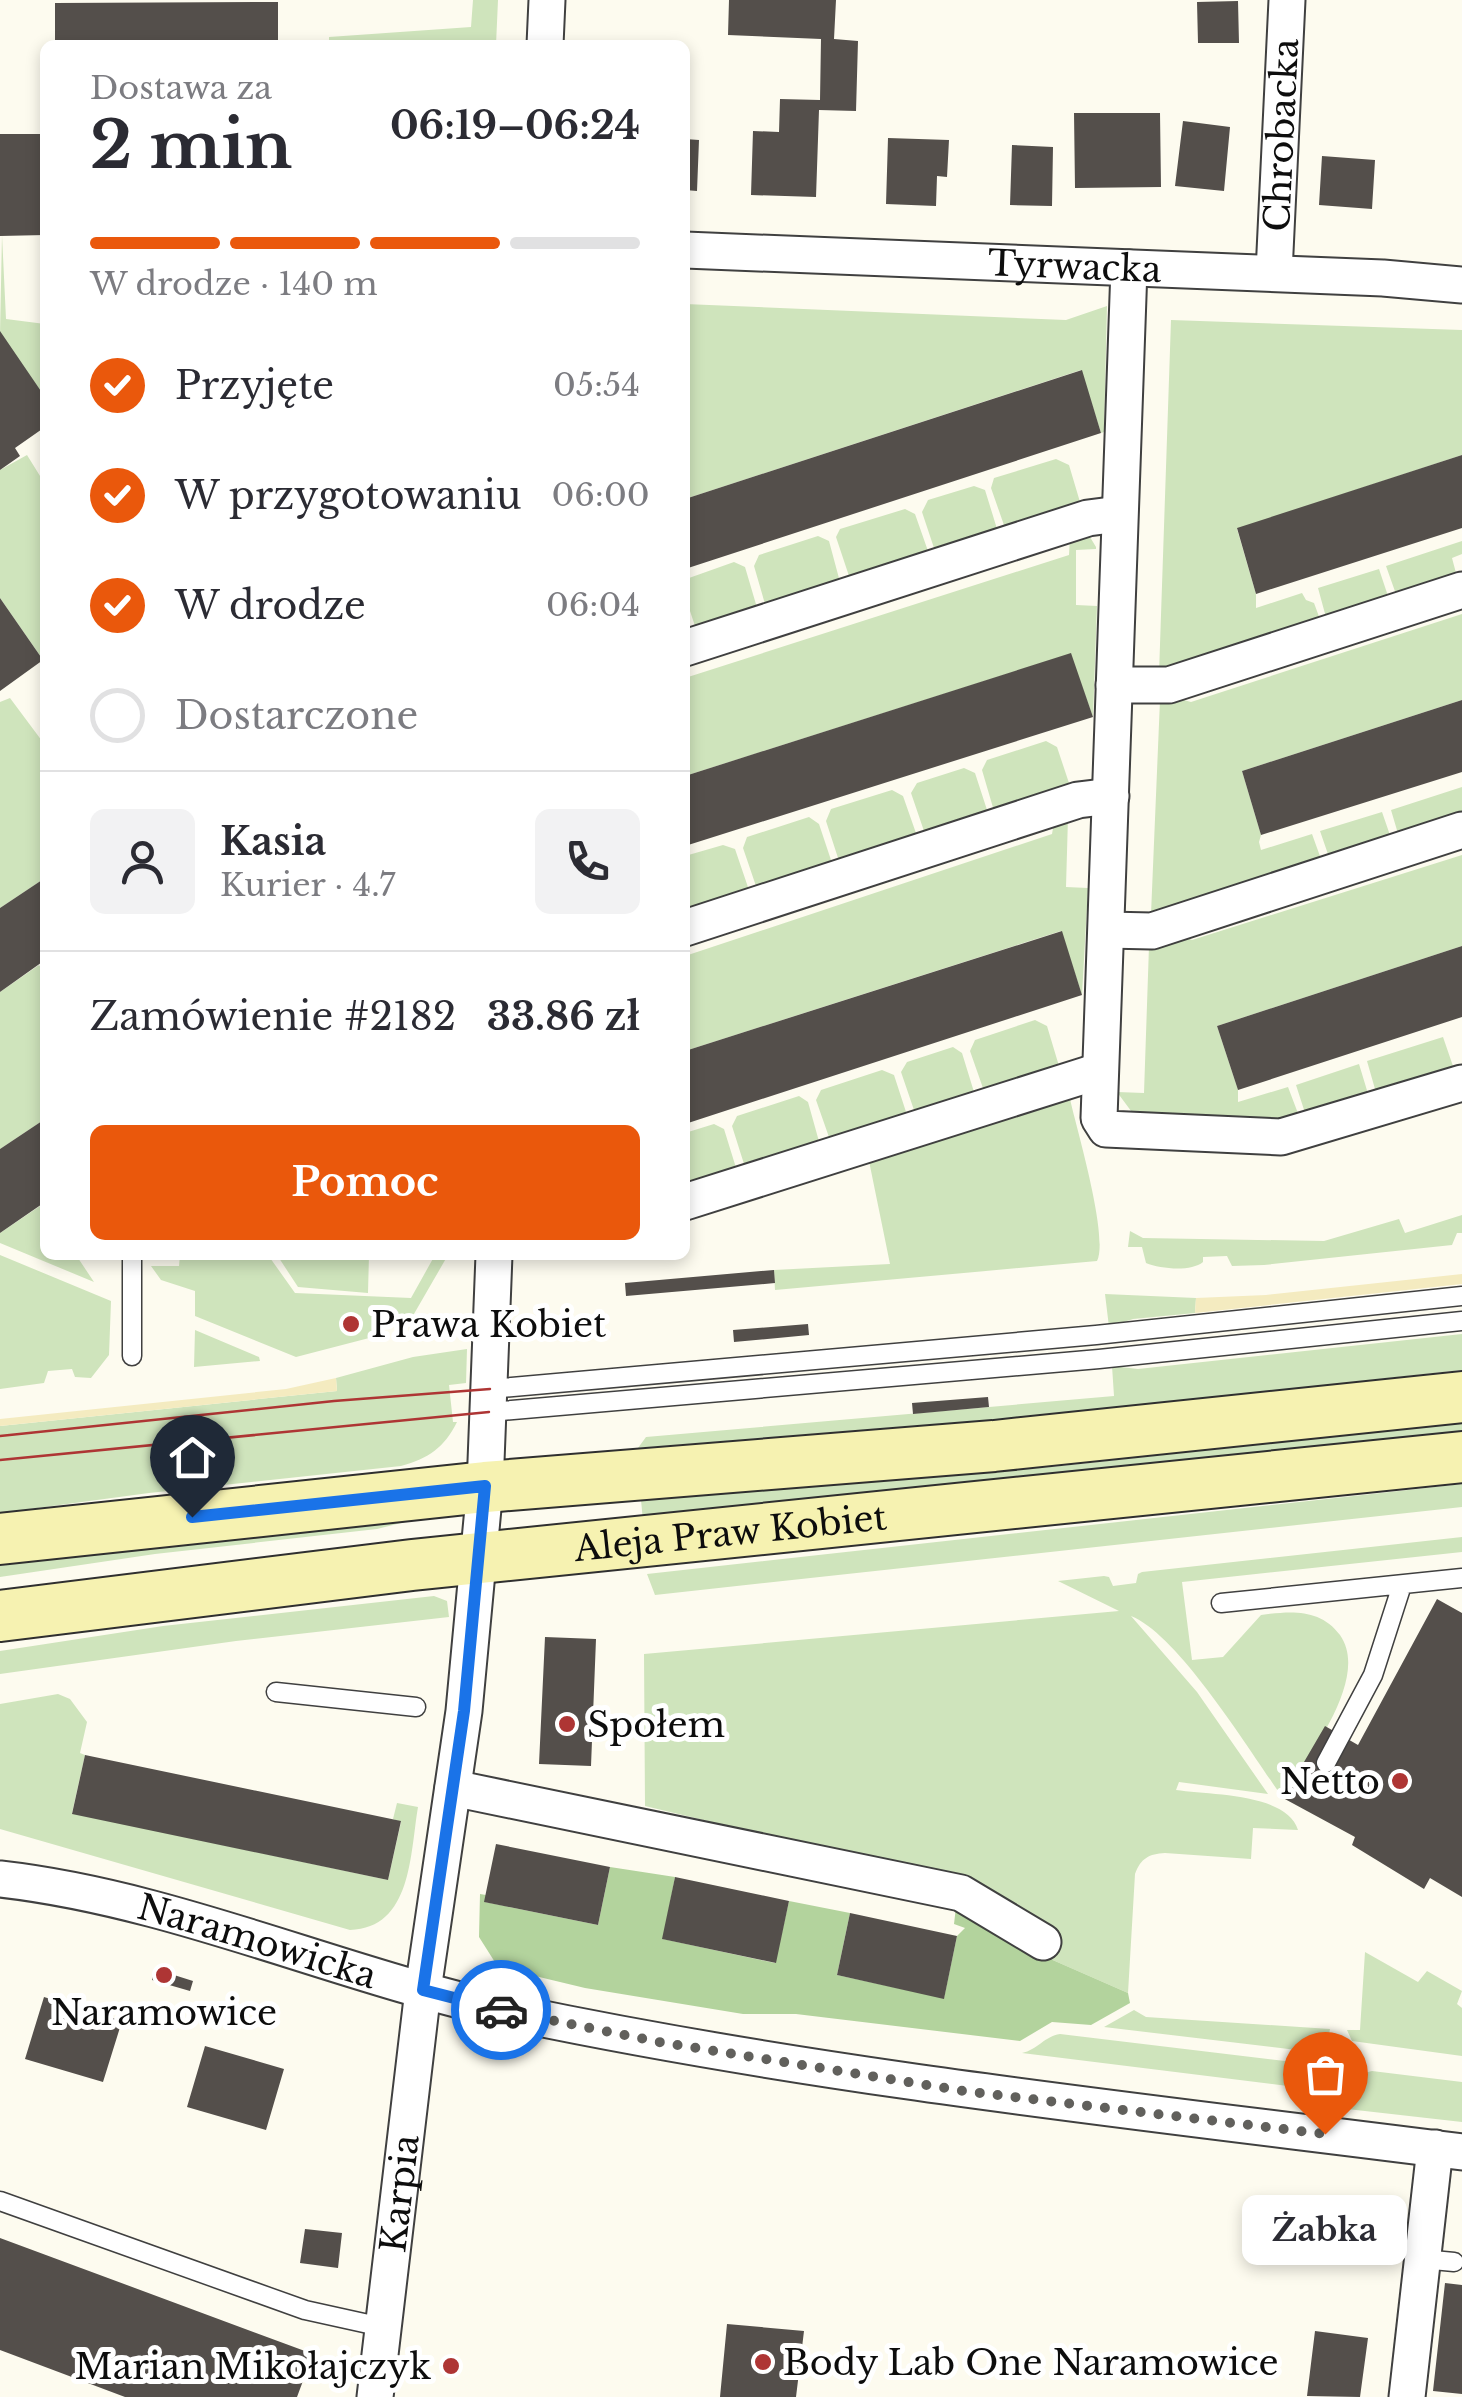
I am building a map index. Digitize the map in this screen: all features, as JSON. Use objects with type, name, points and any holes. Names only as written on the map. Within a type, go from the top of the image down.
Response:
[{"type":"street","points":[[546,40],[548,0]]},
{"type":"street","name":"Chrobacka","points":[[1274,274],[1287,0]]},
{"type":"street","name":"Tyrwacka","points":[[690,250],[1462,285]]},
{"type":"street","points":[[1129,268],[1099,1118],[1106,1129],[1281,1137],[1462,1083]]},
{"type":"street","points":[[690,646],[1088,518],[1119,514]]},
{"type":"street","points":[[1114,684],[1169,685],[1462,590]]},
{"type":"street","points":[[690,926],[1078,800],[1111,796]]},
{"type":"street","points":[[1107,930],[1152,931],[1462,830]]},
{"type":"street","points":[[690,1200],[1098,1071]]},
{"type":"street","name":"Karpia","points":[[374,2397],[480,1561],[494,1260]]},
{"type":"street","name":"Aleja Praw Kobiet","points":[[0,1539],[485,1486],[994,1446],[1462,1397]]},
{"type":"street","name":"Aleja Praw Kobiet","points":[[0,1616],[412,1566],[1462,1457]]},
{"type":"street","points":[[453,1788],[961,1893],[1043,1942]]},
{"type":"street","name":"Naramowicka","points":[[0,1879],[103,1897],[423,1990],[659,2042],[944,2088],[1448,2150]]},
{"type":"street","points":[[1407,2397],[1438,2261],[1448,2150]]},
{"type":"lane","points":[[132,1260],[132,1356]]},
{"type":"lane","points":[[489,1401],[1462,1296]]},
{"type":"lane","points":[[489,1401],[1098,1360],[1462,1321]]},
{"type":"lane","points":[[1221,1603],[1462,1578]]},
{"type":"lane","points":[[1326,1763],[1373,1675],[1402,1585]]},
{"type":"lane","points":[[276,1692],[416,1707]]},
{"type":"lane","points":[[0,2201],[305,2310],[382,2327]]},
{"type":"green space","points":[[473,0],[498,0],[496,40],[329,40],[329,37],[471,27]]},
{"type":"green space","points":[[2,235],[6,319],[40,323],[40,390],[0,334]]},
{"type":"green space","points":[[690,304],[1066,320],[1107,306],[1104,432],[1101,433],[1081,370],[690,497]]},
{"type":"green space","points":[[1171,320],[1462,330],[1462,455],[1237,529],[1256,594],[1256,608],[1302,593],[1314,603],[1321,622],[1159,674]]},
{"type":"green space","points":[[27,455],[40,476],[40,656],[0,598],[0,470]]},
{"type":"green space","points":[[1056,459],[1069,465],[1080,502],[1078,508],[1005,528],[991,488],[994,478]]},
{"type":"green space","points":[[974,486],[985,490],[998,532],[938,552],[922,512],[928,500]]},
{"type":"green space","points":[[905,509],[915,514],[928,551],[925,556],[850,579],[836,537],[840,529]]},
{"type":"green space","points":[[818,536],[829,541],[840,582],[765,604],[754,566],[759,555]]},
{"type":"green space","points":[[1070,536],[1090,537],[1096,547],[1076,550],[1076,605],[1097,606],[1093,717],[1070,654],[690,774],[690,676],[1069,555]]},
{"type":"green space","points":[[1462,541],[1462,554],[1452,558],[1456,573],[1462,572],[1462,579],[1397,597],[1386,566]]},
{"type":"green space","points":[[734,562],[745,567],[758,611],[696,629],[690,611],[690,578]]},
{"type":"green space","points":[[1379,569],[1388,596],[1327,621],[1318,588]]},
{"type":"green space","points":[[1462,614],[1462,700],[1242,771],[1261,835],[1261,850],[1312,834],[1321,859],[1151,914],[1160,700],[1169,696],[1191,702]]},
{"type":"green space","points":[[10,698],[40,738],[40,881],[0,908],[0,702]]},
{"type":"green space","points":[[1046,741],[1057,747],[1070,786],[994,811],[982,770],[987,760]]},
{"type":"green space","points":[[964,768],[975,773],[988,813],[925,834],[911,793],[917,783]]},
{"type":"green space","points":[[1462,787],[1462,819],[1399,837],[1391,810]]},
{"type":"green space","points":[[892,790],[903,796],[917,836],[839,861],[826,821],[831,809]]},
{"type":"green space","points":[[1382,812],[1391,838],[1330,860],[1320,831]]},
{"type":"green space","points":[[809,817],[819,824],[832,863],[757,889],[743,848],[747,837]]},
{"type":"green space","points":[[1055,817],[1068,817],[1066,887],[1088,888],[1082,995],[1061,931],[690,1049],[690,954],[1052,834]]},
{"type":"green space","points":[[723,845],[735,849],[750,893],[690,911],[690,855]]},
{"type":"green space","points":[[1462,855],[1462,946],[1217,1026],[1238,1090],[1238,1102],[1288,1087],[1298,1123],[1134,1115],[1117,1092],[1144,1093],[1149,946],[1174,932],[1192,940]]},
{"type":"green space","points":[[40,966],[40,1122],[0,1149],[0,992]]},
{"type":"green space","points":[[1035,1020],[1047,1026],[1059,1066],[984,1091],[970,1051],[975,1040]]},
{"type":"green space","points":[[1443,1037],[1454,1069],[1377,1096],[1367,1061]]},
{"type":"green space","points":[[953,1047],[962,1053],[972,1096],[915,1113],[901,1072],[907,1062]]},
{"type":"green space","points":[[1359,1064],[1369,1097],[1306,1116],[1296,1085]]},
{"type":"green space","points":[[882,1070],[894,1075],[907,1115],[830,1140],[816,1100],[821,1090]]},
{"type":"green space","points":[[1060,1094],[1070,1099],[1091,1183],[1099,1230],[1097,1261],[775,1290],[774,1270],[890,1264],[869,1161],[960,1134],[961,1125]]},
{"type":"green space","points":[[799,1096],[808,1102],[820,1145],[748,1168],[732,1126],[737,1116]]},
{"type":"green space","points":[[714,1124],[724,1129],[737,1171],[690,1187],[690,1131]]},
{"type":"green space","points":[[40,1206],[40,1260],[0,1243],[0,1233]]},
{"type":"green space","points":[[1462,1215],[1462,1233],[1457,1233],[1452,1245],[1264,1265],[1232,1266],[1227,1256],[1203,1257],[1203,1262],[1191,1267],[1167,1268],[1146,1263],[1142,1247],[1128,1247],[1130,1231],[1143,1238],[1324,1241],[1399,1219],[1405,1233]]},
{"type":"green space","points":[[0,1255],[111,1301],[109,1355],[91,1378],[75,1377],[72,1369],[48,1371],[44,1383],[0,1389]]},
{"type":"green space","points":[[41,1260],[79,1260],[94,1282]]},
{"type":"green space","points":[[180,1260],[272,1260],[295,1293],[411,1298],[432,1260],[445,1260],[407,1326],[400,1319],[378,1324],[373,1337],[296,1357],[195,1316],[195,1291],[161,1280],[151,1266],[179,1266]]},
{"type":"green space","points":[[280,1260],[369,1260],[368,1293],[298,1287]]},
{"type":"green space","points":[[1105,1294],[1196,1298],[1195,1313],[1133,1319],[1109,1327]]},
{"type":"green space","points":[[195,1330],[259,1357],[260,1361],[194,1367]]},
{"type":"green space","points":[[1462,1334],[1462,1370],[1050,1415],[638,1448],[646,1437],[1114,1396],[1112,1366],[1138,1369]]},
{"type":"green space","points":[[467,1349],[466,1383],[449,1385],[453,1422],[457,1422],[441,1445],[411,1463],[0,1513],[0,1426],[337,1391],[336,1378],[413,1357]]},
{"type":"green space","points":[[1462,1423],[1462,1432],[643,1521],[641,1500],[1051,1467]]},
{"type":"green space","points":[[1462,1484],[1462,1507],[655,1595],[647,1574]]},
{"type":"green space","points":[[408,1517],[409,1521],[377,1529],[155,1554],[0,1577],[0,1566]]},
{"type":"green space","points":[[1462,1537],[1462,1552],[1182,1582],[1192,1660],[1223,1657],[1261,1615],[1304,1613],[1323,1620],[1340,1635],[1347,1653],[1342,1696],[1283,1798],[1191,1670],[1150,1627],[1131,1616],[1197,1692],[1268,1794],[1179,1782],[1176,1790],[1264,1802],[1291,1818],[1298,1830],[1253,1828],[1251,1859],[1165,1853],[1143,1861],[1135,1874],[1128,1993],[1039,1954],[961,1882],[645,1806],[644,1654],[1119,1611],[1058,1581],[1104,1576],[1109,1577],[1113,1586],[1136,1583],[1142,1572]]},
{"type":"green space","points":[[434,1596],[447,1601],[449,1617],[236,1641],[0,1674],[0,1651],[163,1626]]},
{"type":"green space","points":[[58,1694],[70,1699],[87,1722],[80,1753],[85,1755],[72,1813],[388,1880],[401,1822],[393,1819],[397,1803],[418,1807],[409,1866],[397,1903],[386,1917],[370,1926],[350,1930],[0,1829],[0,1704]]},
{"type":"green space","points":[[610,1867],[675,1877],[663,1939],[775,1963],[789,1901],[850,1913],[837,1975],[944,1998],[957,1936],[965,1928],[954,1924],[956,1907],[1039,1954],[1128,1993],[1130,2003],[1091,2025],[1052,2022],[1020,2041],[796,2014],[743,2014],[585,1988],[498,1967],[479,1937],[480,1894],[486,1895],[485,1902],[598,1925]]},
{"type":"green space","points":[[1365,1952],[1418,1982],[1427,1971],[1462,1991],[1457,2004],[1462,2008],[1462,2056],[1352,2041],[1347,2030],[1360,2030]]},
{"type":"green space","points":[[1134,2010],[1146,2017],[1330,2029],[1327,2046],[1313,2052],[1104,2027]]},
{"type":"green space","points":[[1060,2034],[1344,2068],[1316,2088],[1304,2088],[1022,2053]]},
{"type":"green space","points":[[1372,2071],[1462,2082],[1462,2122],[1303,2104],[1325,2098]]},
{"type":"sand","points":[[1462,1274],[1462,1284],[1195,1313],[1196,1298],[1266,1295]]},
{"type":"sand","points":[[336,1378],[337,1391],[0,1426],[0,1419],[286,1389]]},
{"type":"building","points":[[729,0],[836,0],[834,39],[858,41],[856,111],[819,110],[816,197],[751,195],[753,131],[779,132],[780,99],[820,100],[821,39],[728,35]]},
{"type":"building","points":[[1238,1],[1239,43],[1198,43],[1197,2]]},
{"type":"building","points":[[278,2],[278,40],[55,40],[55,3]]},
{"type":"building","points":[[1074,113],[1160,113],[1161,187],[1075,188]]},
{"type":"building","points":[[1183,121],[1230,127],[1224,191],[1175,186]]},
{"type":"building","points":[[0,134],[40,134],[40,235],[0,236]]},
{"type":"building","points":[[888,138],[949,140],[947,177],[937,176],[936,206],[886,204]]},
{"type":"building","points":[[690,139],[699,140],[697,191],[690,190]]},
{"type":"building","points":[[1012,145],[1053,147],[1052,206],[1010,205]]},
{"type":"building","points":[[1322,156],[1375,160],[1372,209],[1319,205]]},
{"type":"building","points":[[0,331],[40,390],[40,430],[15,448],[20,456],[0,470]]},
{"type":"building","points":[[1082,370],[1101,433],[690,567],[690,497]]},
{"type":"building","points":[[1462,455],[1462,528],[1256,594],[1237,528]]},
{"type":"building","points":[[0,598],[40,656],[40,662],[0,691]]},
{"type":"building","points":[[1071,653],[1093,717],[690,844],[690,774]]},
{"type":"building","points":[[1462,700],[1462,772],[1261,835],[1242,771]]},
{"type":"building","points":[[40,881],[40,964],[0,992],[0,908]]},
{"type":"building","points":[[1062,931],[1082,995],[690,1122],[690,1049]]},
{"type":"building","points":[[1462,946],[1462,1017],[1238,1090],[1217,1026]]},
{"type":"building","points":[[40,1122],[40,1205],[0,1233],[0,1149]]},
{"type":"building","points":[[774,1270],[775,1283],[626,1296],[625,1283]]},
{"type":"building","points":[[808,1324],[809,1335],[734,1342],[733,1330]]},
{"type":"building","points":[[988,1397],[989,1407],[913,1414],[912,1403]]},
{"type":"building","name":"Netto","points":[[1437,1599],[1462,1613],[1462,1897],[1430,1878],[1424,1889],[1352,1845],[1355,1837],[1283,1798],[1325,1726],[1358,1745]]},
{"type":"building","name":"Społem","points":[[545,1637],[596,1639],[591,1766],[539,1764]]},
{"type":"building","points":[[85,1755],[401,1821],[388,1880],[72,1814]]},
{"type":"building","points":[[496,1844],[610,1867],[598,1925],[484,1902]]},
{"type":"building","points":[[675,1877],[789,1901],[776,1963],[662,1939]]},
{"type":"building","points":[[850,1913],[957,1936],[944,1999],[837,1975]]},
{"type":"building","name":"Naramowice","points":[[155,1969],[193,1981],[190,1991],[152,1980]]},
{"type":"building","points":[[44,1997],[122,2021],[103,2082],[25,2059]]},
{"type":"building","points":[[205,2046],[284,2069],[266,2130],[187,2107]]},
{"type":"building","points":[[305,2229],[342,2233],[338,2268],[300,2263]]},
{"type":"building","points":[[0,2238],[313,2354],[297,2397],[125,2397],[0,2350]]},
{"type":"building","points":[[1445,2283],[1462,2285],[1462,2394],[1433,2391]]},
{"type":"building","points":[[727,2324],[804,2331],[796,2397],[720,2397]]},
{"type":"building","points":[[1315,2331],[1368,2338],[1360,2397],[1307,2396]]},
{"type":"tram line","points":[[0,1436],[490,1389]]},
{"type":"tram line","points":[[0,1460],[489,1412]]},
{"type":"way so far","points":[[501,2010],[659,2042],[964,2091],[1325,2134]]},
{"type":"place","name":"Prawa Kobiet","points":[[351,1324]]},
{"type":"place","name":"Społem","points":[[567,1724]]},
{"type":"place","name":"Netto","points":[[1400,1781]]},
{"type":"place","name":"Naramowice","points":[[164,1975]]},
{"type":"place","name":"Żabka","points":[[1325,2134]]},
{"type":"place","name":"Body Lab One Naramowice","points":[[763,2362]]},
{"type":"place","name":"Marian Mikołajczyk","points":[[451,2366]]},
{"type":"route","points":[[192,1517],[485,1486],[464,1711],[423,1990],[501,2010]]}]
